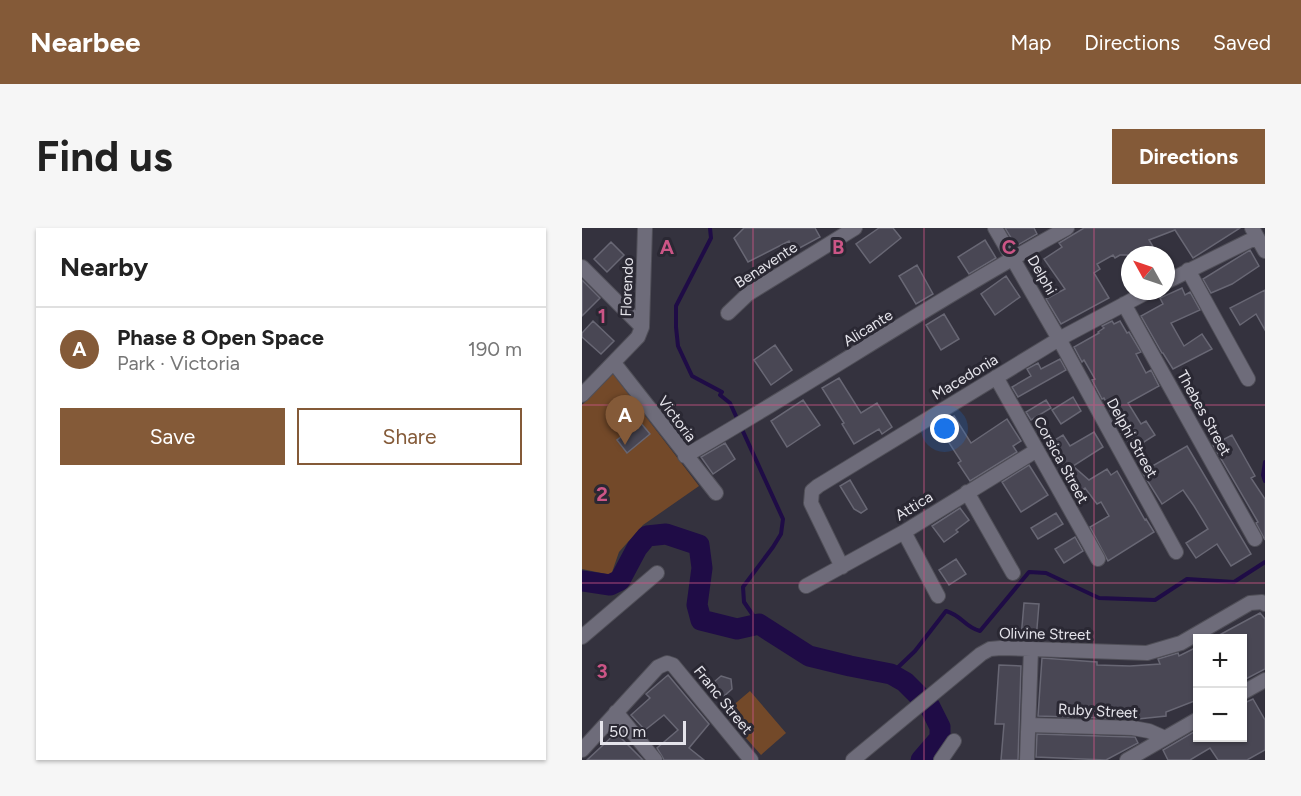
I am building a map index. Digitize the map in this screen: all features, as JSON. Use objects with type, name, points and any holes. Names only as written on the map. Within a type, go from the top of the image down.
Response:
[{"type":"street","name":"Florendo","points":[[582,395],[638,337],[642,327],[645,228]]},
{"type":"street","name":"Benavente","points":[[728,313],[748,294],[855,228]]},
{"type":"street","name":"Delphi","points":[[995,228],[1059,339]]},
{"type":"street","name":"Alicante","points":[[685,456],[754,417],[1013,258],[1067,228]]},
{"type":"street","points":[[1175,277],[1254,232],[1265,250]]},
{"type":"street","points":[[582,267],[642,327]]},
{"type":"street","points":[[1188,270],[1248,379]]},
{"type":"street","name":"Macedonia","points":[[842,567],[811,503],[812,491],[1059,339],[1132,300]]},
{"type":"street","name":"Thebes Street","points":[[1124,304],[1255,539]]},
{"type":"street","name":"Delphi Street","points":[[1059,339],[1176,552]]},
{"type":"street","name":"Victoria","points":[[614,363],[716,494]]},
{"type":"street","name":"Corsica Street","points":[[996,377],[1098,559]]},
{"type":"street","name":"Attica","points":[[806,586],[904,532],[1037,450]]},
{"type":"street","points":[[968,492],[1013,573]]},
{"type":"street","points":[[904,532],[938,596]]},
{"type":"street","points":[[582,637],[657,573]]},
{"type":"street","name":"Olivine Street","points":[[853,760],[936,690],[981,654],[990,650],[1031,649],[1134,653],[1158,651],[1181,643],[1250,603],[1264,603]]},
{"type":"street","points":[[1027,760],[1031,649]]},
{"type":"street","name":"Franc Street","points":[[616,712],[658,668],[667,663],[673,665],[751,760]]},
{"type":"street","points":[[1247,690],[1265,680]]},
{"type":"street","points":[[582,750],[616,712],[655,760]]},
{"type":"street","points":[[1127,760],[1193,721]]},
{"type":"street","name":"Ruby Street","points":[[1029,725],[1133,728],[1149,731],[1165,738]]},
{"type":"street","points":[[941,760],[954,741]]},
{"type":"shaded area","points":[[613,374],[699,486],[643,525],[619,552],[611,575],[582,569],[582,405]]},
{"type":"shaded area","points":[[750,691],[786,733],[761,755],[724,713]]},
{"type":"building","points":[[744,228],[815,228],[820,237],[794,251],[789,241],[748,262],[734,238]]},
{"type":"building","points":[[879,228],[893,228],[901,238],[870,263],[856,244]]},
{"type":"building","points":[[1005,228],[1034,228],[1037,234],[1016,246]]},
{"type":"building","points":[[1084,228],[1240,228],[1193,258],[1175,230],[1149,240],[1153,246],[1121,246],[1121,255],[1115,258],[1113,255],[1097,264],[1100,269],[1094,273],[1109,298],[1061,324],[1046,299],[1065,289],[1044,259],[1062,247],[1059,243]]},
{"type":"building","points":[[985,240],[996,258],[969,274],[958,257]]},
{"type":"building","points":[[611,242],[624,255],[607,272],[594,259]]},
{"type":"building","points":[[1250,250],[1259,266],[1232,284],[1211,293],[1203,279]]},
{"type":"building","points":[[917,265],[933,294],[916,304],[899,276]]},
{"type":"building","points":[[1006,276],[1020,297],[995,315],[981,294]]},
{"type":"building","points":[[582,280],[600,298],[582,316]]},
{"type":"building","points":[[1182,288],[1185,295],[1190,292],[1200,310],[1171,323],[1184,346],[1202,334],[1212,349],[1173,369],[1141,316],[1163,304],[1161,300],[1175,300],[1175,291]]},
{"type":"building","points":[[1265,290],[1265,330],[1256,314],[1240,325],[1230,308]]},
{"type":"building","points":[[944,314],[959,339],[941,350],[926,325]]},
{"type":"building","points":[[593,321],[614,341],[601,354],[582,337],[582,333]]},
{"type":"building","points":[[1112,321],[1114,324],[1120,321],[1127,333],[1129,332],[1141,352],[1136,354],[1146,373],[1151,370],[1159,386],[1128,403],[1141,424],[1146,421],[1155,435],[1133,449],[1124,434],[1122,435],[1104,398],[1102,399],[1092,380],[1095,379],[1074,347],[1099,333],[1104,328],[1102,326]]},
{"type":"building","points":[[775,345],[792,370],[771,385],[754,360]]},
{"type":"building","points":[[1060,359],[1066,370],[1018,397],[1012,387],[1031,376],[1027,369],[1038,363],[1041,369]]},
{"type":"building","points":[[839,378],[861,413],[877,403],[892,427],[882,434],[879,429],[854,444],[822,388]]},
{"type":"building","points":[[1073,397],[1081,411],[1061,424],[1052,410]]},
{"type":"building","points":[[803,400],[820,425],[787,447],[771,421]]},
{"type":"building","points":[[1046,400],[1051,408],[1031,420],[1026,412]]},
{"type":"building","points":[[954,416],[971,443],[1007,419],[1021,441],[1013,446],[1017,452],[970,481],[958,463],[961,461],[938,426]]},
{"type":"building","points":[[640,422],[650,434],[627,453],[617,440]]},
{"type":"building","points":[[1094,432],[1103,447],[1073,466],[1089,480],[1107,469],[1111,475],[1117,471],[1154,532],[1108,561],[1090,527],[1109,516],[1101,502],[1097,504],[1085,488],[1077,494],[1072,484],[1076,481],[1066,465],[1061,468],[1045,446],[1063,435],[1070,446]]},
{"type":"building","points":[[1232,435],[1255,476],[1251,478],[1265,499],[1265,540],[1256,523],[1258,522],[1213,445]]},
{"type":"building","points":[[725,443],[735,459],[713,474],[701,457]]},
{"type":"building","points":[[1187,446],[1251,554],[1231,566],[1217,544],[1196,558],[1186,543],[1208,529],[1194,506],[1183,490],[1162,504],[1142,472]]},
{"type":"building","points":[[1029,465],[1048,495],[1021,512],[1002,482]]},
{"type":"building","points":[[850,480],[867,509],[861,513],[854,509],[840,486]]},
{"type":"building","points":[[960,508],[969,520],[944,542],[932,526]]},
{"type":"building","points":[[1056,513],[1063,524],[1038,539],[1031,528]]},
{"type":"building","points":[[1075,537],[1083,551],[1064,563],[1055,549]]},
{"type":"building","points":[[956,559],[966,574],[949,585],[939,570]]},
{"type":"building","points":[[1024,603],[1039,604],[1036,640],[1021,638]]},
{"type":"building","points":[[1260,613],[1265,619],[1265,669],[1247,678],[1247,634],[1221,634]]},
{"type":"building","points":[[1193,649],[1193,702],[1166,712],[1166,716],[1138,719],[1038,716],[1042,658],[1097,662],[1097,665],[1130,666],[1160,664],[1158,659],[1178,653],[1179,656]]},
{"type":"building","points":[[999,665],[1021,666],[1018,760],[1001,760],[1004,724],[995,724]]},
{"type":"building","points":[[668,675],[709,724],[689,748],[704,760],[664,760],[657,748],[678,730],[664,715],[645,730],[631,715],[650,698],[646,694]]},
{"type":"building","points":[[721,676],[731,679],[732,689],[724,696],[715,692],[714,682]]},
{"type":"building","points":[[1253,699],[1265,720],[1265,750],[1247,760],[1218,760],[1210,748],[1190,760],[1168,760],[1163,750],[1193,732],[1193,742],[1247,742],[1247,702]]},
{"type":"building","points":[[616,733],[643,760],[587,760]]},
{"type":"building","points":[[1037,734],[1135,737],[1138,743],[1106,760],[1036,757]]},
{"type":"waterway","points":[[710,228],[711,238],[676,306],[678,346],[692,376],[722,392],[720,395],[730,403],[783,519],[781,534],[743,587],[744,602],[759,624]]},
{"type":"waterway","points":[[1265,462],[1263,475],[1265,481]]},
{"type":"waterway","points":[[582,581],[610,585],[620,580],[637,548],[647,536],[666,534],[699,545],[702,568],[697,605],[701,620],[737,629],[759,624],[809,656],[891,674],[905,682],[930,707],[940,727],[940,738],[921,760]]},
{"type":"waterway","points":[[891,674],[915,651],[946,611],[980,631],[1029,572],[1046,573],[1099,598],[1155,600],[1187,579],[1234,582],[1265,562]]},
{"type":"place","name":"Phase 8 Open Space","points":[[625,445]]}]
